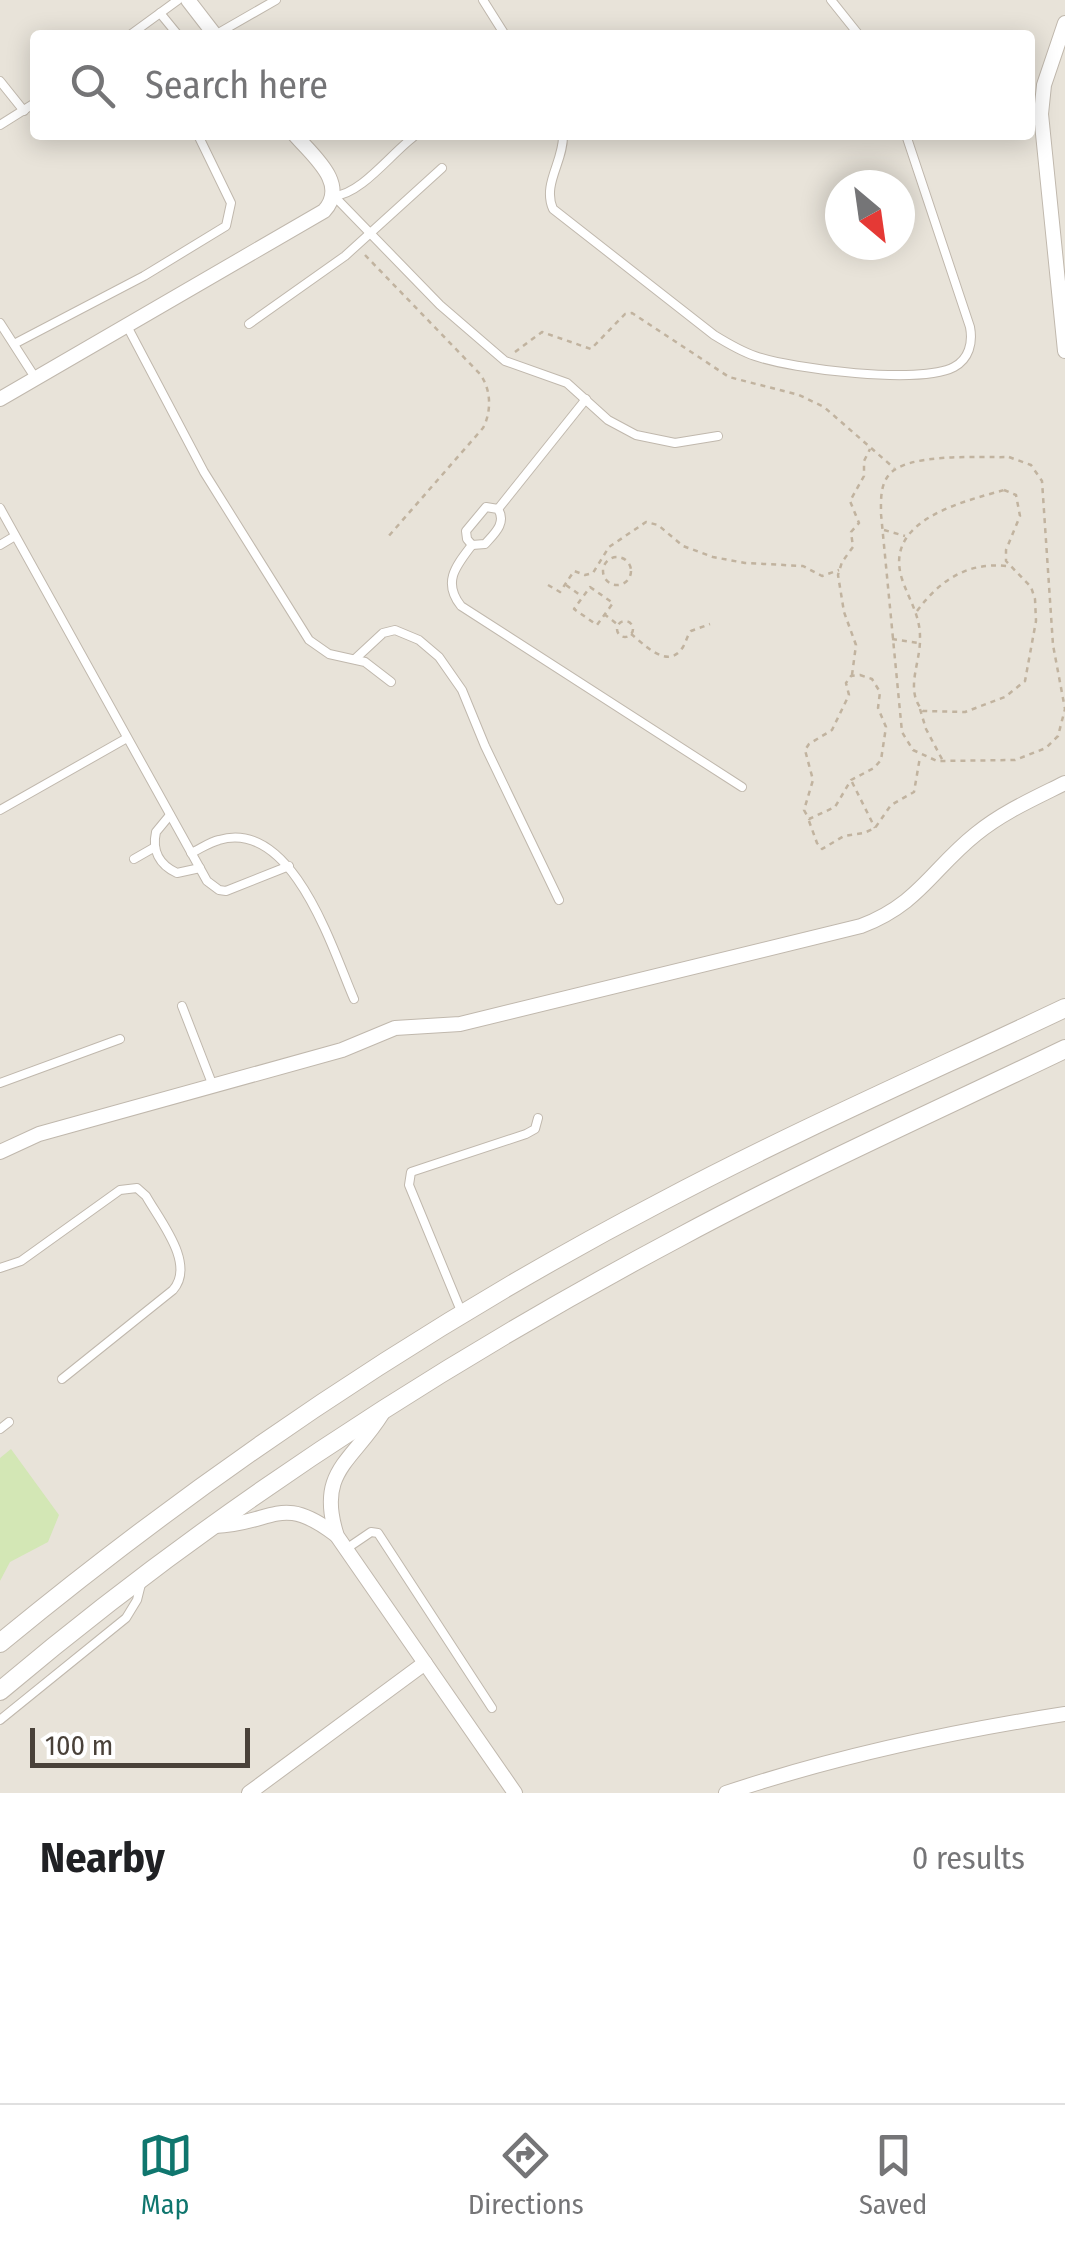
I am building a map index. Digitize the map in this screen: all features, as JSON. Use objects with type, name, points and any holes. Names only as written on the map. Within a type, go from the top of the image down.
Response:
[{"type":"street","points":[[188,0],[211,30]]},
{"type":"street","points":[[1065,23],[1048,70],[1041,114],[1065,350]]},
{"type":"street","points":[[0,400],[324,211],[334,196],[331,179],[300,140]]},
{"type":"street","points":[[0,1152],[38,1134],[342,1050],[396,1028],[460,1024],[861,926],[908,902],[966,842],[992,822],[1065,783]]},
{"type":"street","points":[[0,1643],[242,1458],[463,1316],[591,1240],[700,1182],[1065,1008]]},
{"type":"street","points":[[0,1692],[214,1526],[386,1409],[679,1237],[1065,1049]]},
{"type":"street","points":[[337,1536],[329,1506],[332,1484],[342,1463],[386,1409]]},
{"type":"street","points":[[214,1526],[240,1524],[285,1510],[311,1516],[337,1536],[515,1793]]},
{"type":"street","points":[[249,1793],[425,1663]]},
{"type":"street","points":[[726,1793],[867,1750],[1065,1714]]},
{"type":"lane","points":[[137,30],[178,0]]},
{"type":"lane","points":[[224,30],[276,0]]},
{"type":"lane","points":[[483,0],[502,30]]},
{"type":"lane","points":[[831,0],[854,30]]},
{"type":"lane","points":[[160,13],[174,30]]},
{"type":"lane","points":[[0,82],[24,111]]},
{"type":"lane","points":[[0,125],[30,107]]},
{"type":"lane","points":[[14,344],[144,276],[226,226],[231,203],[200,140]]},
{"type":"lane","points":[[334,196],[358,186],[410,140]]},
{"type":"lane","points":[[563,140],[549,189],[553,209],[714,334],[740,350],[768,360],[874,374],[949,370],[964,360],[971,344],[970,327],[908,140]]},
{"type":"lane","points":[[250,324],[318,277],[442,168]]},
{"type":"lane","points":[[334,196],[460,325],[505,361],[556,377],[608,420],[649,440],[675,443],[718,436]]},
{"type":"lane","points":[[0,323],[36,379]]},
{"type":"lane","points":[[127,326],[204,472],[309,640],[329,654],[355,658],[391,682]]},
{"type":"lane","points":[[498,509],[586,398]]},
{"type":"lane","points":[[0,508],[212,887],[226,891],[289,866]]},
{"type":"lane","points":[[482,509],[498,509],[501,524],[484,544],[472,545],[466,535],[468,527],[482,509]]},
{"type":"lane","points":[[0,544],[15,536]]},
{"type":"lane","points":[[472,545],[452,574],[451,588],[461,606],[742,786]]},
{"type":"lane","points":[[355,658],[378,637],[396,630],[408,633],[440,657],[462,690],[484,746],[559,900]]},
{"type":"lane","points":[[0,810],[127,738]]},
{"type":"lane","points":[[170,815],[156,832],[155,847],[169,870],[185,874],[200,868]]},
{"type":"lane","points":[[192,854],[219,840],[244,839],[268,849],[289,866],[304,888],[354,999]]},
{"type":"lane","points":[[134,859],[155,847]]},
{"type":"lane","points":[[182,1006],[213,1086]]},
{"type":"lane","points":[[0,1083],[120,1040]]},
{"type":"lane","points":[[463,1316],[409,1185],[411,1172],[526,1134],[535,1129],[538,1118]]},
{"type":"lane","points":[[0,1268],[21,1261],[120,1190],[131,1186],[146,1196],[181,1262],[180,1280],[62,1380]]},
{"type":"lane","points":[[0,1429],[9,1422]]},
{"type":"lane","points":[[346,1549],[371,1532],[378,1533],[492,1708]]},
{"type":"lane","points":[[0,1720],[126,1618],[137,1600],[141,1580]]},
{"type":"path","points":[[356,246],[480,374],[488,388],[488,417],[483,428],[387,538]]},
{"type":"path","points":[[505,361],[542,332],[594,348],[625,314],[632,313],[728,377],[799,396],[824,407],[895,469]]},
{"type":"path","points":[[548,585],[560,592],[574,571],[585,576],[593,573],[610,547],[646,522],[658,525],[682,546],[722,560],[803,566],[826,576],[839,570],[854,547],[851,532],[859,523],[850,501],[864,476],[864,460],[871,447]]},
{"type":"path","points":[[1009,457],[1031,465],[1042,481],[1053,645],[1065,710],[1062,728],[1046,748],[1015,760],[943,761],[920,755],[902,732],[882,530],[883,485],[895,469],[912,461],[1009,457]]},
{"type":"path","points":[[920,708],[932,713],[965,712],[1005,697],[1025,681],[1036,622],[1035,599],[1030,587],[1008,566],[1005,556],[1018,526],[1020,509],[1020,500],[1008,490],[945,510],[916,525],[900,550],[900,568],[917,612],[920,644],[913,680],[920,708],[926,729],[943,761]]},
{"type":"path","points":[[882,530],[906,536]]},
{"type":"path","points":[[618,556],[627,561],[631,570],[628,580],[614,584],[605,579],[603,569],[608,560],[618,556]]},
{"type":"path","points":[[917,612],[952,576],[986,565],[1008,566]]},
{"type":"path","points":[[839,570],[844,612],[856,646],[851,676],[846,683],[848,699],[834,726],[805,750],[813,780],[804,810],[822,849],[844,836],[864,834],[875,828],[891,806],[914,792],[920,755]]},
{"type":"path","points":[[565,584],[582,597]]},
{"type":"path","points":[[590,586],[613,602],[604,614],[597,625],[574,609],[590,586]]},
{"type":"path","points":[[604,614],[618,624],[628,622],[631,634]]},
{"type":"path","points":[[618,624],[622,636],[631,634],[659,655],[668,657],[680,651],[690,631],[710,624]]},
{"type":"path","points":[[892,638],[920,644]]},
{"type":"path","points":[[809,819],[834,807],[851,780],[878,764],[886,727],[878,708],[880,692],[877,683],[864,675],[851,676]]},
{"type":"path","points":[[851,780],[875,828]]},
{"type":"shaded area","points":[[0,0],[1065,0],[1065,1793],[0,1793]]},
{"type":"green space","points":[[11,1449],[59,1515],[48,1542],[10,1562],[0,1581],[0,1458]]}]
